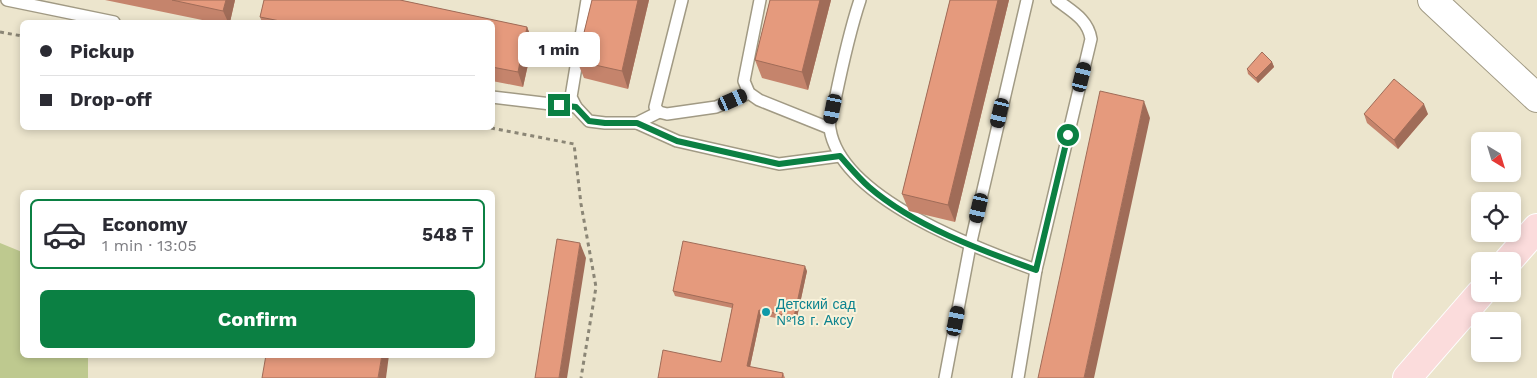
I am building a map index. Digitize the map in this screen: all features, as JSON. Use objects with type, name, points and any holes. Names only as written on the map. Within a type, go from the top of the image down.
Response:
[{"type":"main road","points":[[1516,252],[1537,228]]},
{"type":"main road","points":[[1407,378],[1473,302]]},
{"type":"street","points":[[1432,0],[1537,98]]},
{"type":"lane","points":[[7,0],[104,20]]},
{"type":"lane","points":[[587,0],[571,97],[576,107],[589,121],[637,123],[677,141],[779,164],[840,156]]},
{"type":"lane","points":[[682,0],[655,107],[659,112],[667,114],[716,107],[749,93]]},
{"type":"lane","points":[[760,0],[744,81],[749,93],[759,100],[829,128]]},
{"type":"lane","points":[[860,0],[848,34],[829,128],[840,156],[869,187],[908,214],[970,246],[1036,270]]},
{"type":"lane","points":[[945,378],[970,246],[1027,0]]},
{"type":"lane","points":[[1018,378],[1036,270],[1091,38],[1090,28],[1084,21],[1056,0]]},
{"type":"lane","points":[[495,97],[576,107]]},
{"type":"lane","points":[[637,123],[659,112]]},
{"type":"path","points":[[0,32],[20,36]]},
{"type":"path","points":[[495,129],[574,144],[581,204],[596,287],[581,378]]},
{"type":"green space","points":[[0,243],[20,251],[20,358],[88,358],[88,378],[0,378]]},
{"type":"building","points":[[172,0],[226,0],[223,11]]},
{"type":"building","points":[[264,0],[400,0],[494,20],[275,20],[260,17]]},
{"type":"building","points":[[592,0],[638,0],[622,71],[577,61]]},
{"type":"building","points":[[770,0],[820,0],[802,72],[755,60]]},
{"type":"building","points":[[950,0],[998,0],[948,205],[902,194]]},
{"type":"building","points":[[495,20],[527,27],[518,72],[495,68]]},
{"type":"building","points":[[1262,52],[1272,62],[1256,78],[1247,69]]},
{"type":"building","points":[[1394,79],[1424,104],[1394,140],[1364,114]]},
{"type":"building","points":[[1100,91],[1144,101],[1084,378],[1038,378]]},
{"type":"building","points":[[557,239],[580,243],[559,378],[535,378]]},
{"type":"building","name":"Детский сад №18 г. Аксу","points":[[683,241],[805,266],[794,317],[759,310],[747,366],[783,373],[782,378],[658,378],[663,350],[721,362],[733,304],[673,291]]},
{"type":"building","points":[[265,358],[381,358],[378,378],[262,378]]},
{"type":"place","name":"Детский сад №18 г. Аксу","points":[[766,312]]},
{"type":"route","points":[[559,105],[576,107],[589,121],[637,123],[677,141],[779,164],[840,156],[869,187],[908,214],[970,246],[1036,270],[1068,135]]}]
